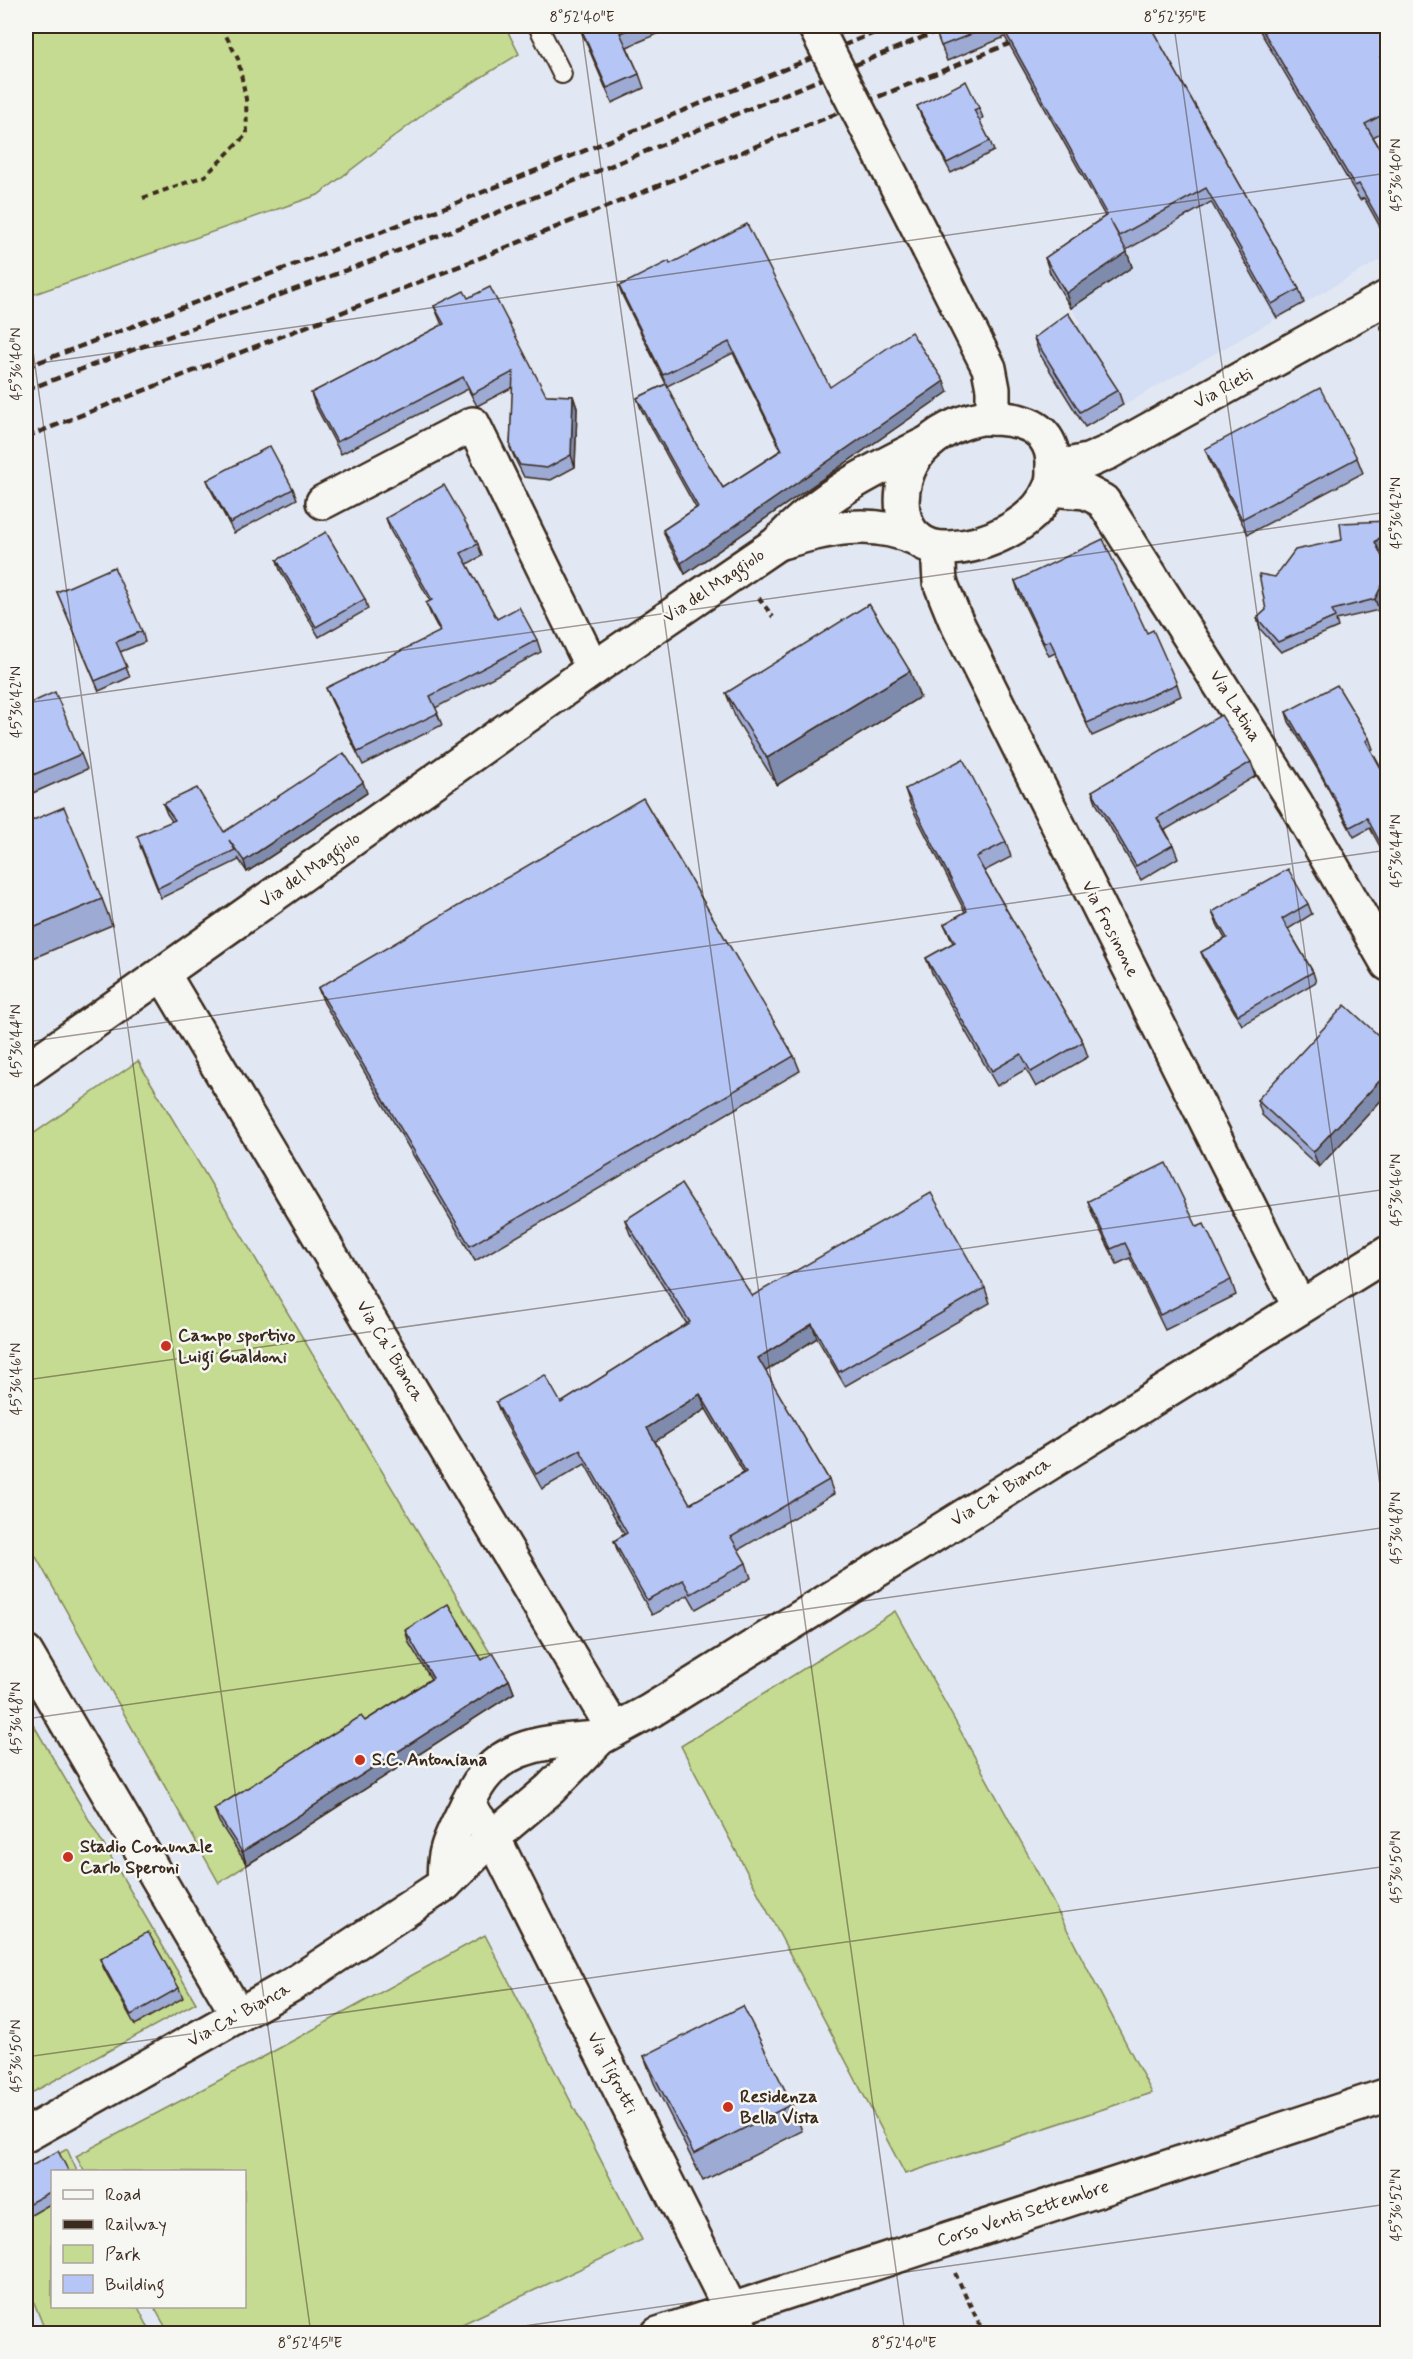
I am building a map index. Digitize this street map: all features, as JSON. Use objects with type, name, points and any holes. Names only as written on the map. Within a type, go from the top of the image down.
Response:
[{"type":"street","points":[[815,26],[989,368],[993,389],[993,418]]},
{"type":"street","name":"Via Rieti","points":[[1052,478],[1109,452],[1388,297]]},
{"type":"street","points":[[993,418],[1021,420],[1040,431],[1050,448],[1052,478],[1041,503],[1027,516],[994,539],[974,545],[928,543],[906,521],[902,505],[909,468],[928,443],[946,430],[968,421],[993,418]]},
{"type":"street","points":[[323,502],[473,424],[593,669]]},
{"type":"street","name":"Via del Maggiolo","points":[[26,1070],[593,669],[776,544],[797,522],[826,498],[879,467],[928,443]]},
{"type":"street","name":"Via Latina","points":[[1052,478],[1103,501],[1289,792],[1388,964]]},
{"type":"street","name":"Via del Maggiolo","points":[[776,544],[808,534],[853,526],[896,531],[928,543]]},
{"type":"street","name":"Via Frosinone","points":[[928,543],[955,619],[1299,1306]]},
{"type":"street","name":"Via Ca' Bianca","points":[[164,974],[569,1653],[607,1734]]},
{"type":"street","name":"Via Ca' Bianca","points":[[26,2135],[295,1983],[445,1884],[493,1837],[550,1789],[607,1734],[670,1698],[1299,1306],[1388,1253]]},
{"type":"street","points":[[26,1653],[238,2015]]},
{"type":"street","name":"Via Ca' Bianca","points":[[445,1884],[443,1864],[446,1849],[467,1805],[486,1773],[511,1754],[549,1743],[607,1734]]},
{"type":"street","points":[[467,1805],[493,1837]]},
{"type":"street","name":"Via Tigrotti","points":[[493,1837],[737,2321]]},
{"type":"street","name":"Corso Venti Settembre","points":[[658,2334],[737,2321],[937,2242],[1388,2095]]},
{"type":"lane","points":[[538,26],[562,74]]},
{"type":"path","points":[[142,198],[205,176],[247,134],[246,99],[238,59],[221,26]]},
{"type":"path","points":[[937,2242],[951,2265],[984,2334]]},
{"type":"shaded area","points":[[1094,26],[1387,26],[1387,256],[1085,427],[1039,353],[1081,322],[1071,308],[1113,229],[1016,57]]},
{"type":"green space","points":[[26,26],[505,26],[519,54],[433,107],[318,195],[26,297]]},
{"type":"green space","name":"Campo sportivo Luigi Gualdoni","points":[[138,1061],[514,1693],[219,1883],[26,1539],[26,1139]]},
{"type":"green space","points":[[895,1611],[1031,1860],[1152,2093],[905,2174],[681,1746]]},
{"type":"green space","name":"Stadio Comunale Carlo Speroni","points":[[26,1712],[196,2003],[26,2096]]},
{"type":"green space","points":[[485,1935],[642,2240],[443,2333],[169,2333],[155,2308],[246,2308],[246,2170],[83,2170],[76,2156],[265,2056]]},
{"type":"green space","points":[[67,2149],[77,2170],[51,2170],[51,2308],[138,2308],[151,2333],[46,2333],[26,2282],[26,2172]]},
{"type":"building","points":[[580,26],[638,26],[620,33],[639,74],[607,88]]},
{"type":"building","points":[[934,26],[992,26],[941,46]]},
{"type":"building","points":[[1002,26],[1150,26],[1299,289],[1272,304],[1206,188],[1119,236],[1110,220],[1127,252],[1066,293],[1045,258],[1107,215]]},
{"type":"building","points":[[1260,26],[1388,26],[1388,53],[1380,57],[1388,69],[1388,112],[1365,124],[1388,162],[1388,236],[1359,184],[1355,186]]},
{"type":"building","points":[[966,81],[979,108],[974,110],[990,141],[947,163],[917,106]]},
{"type":"building","points":[[747,224],[830,387],[911,332],[944,381],[681,563],[663,530],[698,507],[637,398],[666,384],[696,444],[723,488],[782,450],[729,342],[663,375],[619,286],[669,261],[670,264]]},
{"type":"building","points":[[490,287],[546,395],[573,396],[571,455],[547,468],[520,465],[510,447],[513,372],[472,394],[463,377],[337,442],[311,393],[444,324],[434,306],[464,291],[468,298]]},
{"type":"building","points":[[1068,313],[1118,390],[1080,412],[1034,338]]},
{"type":"building","points":[[1388,322],[1388,339],[1380,326]]},
{"type":"building","points":[[1320,388],[1357,458],[1242,519],[1205,449]]},
{"type":"building","points":[[270,446],[293,489],[230,523],[207,480]]},
{"type":"building","points":[[444,485],[478,544],[461,553],[497,619],[519,607],[537,640],[430,696],[438,713],[358,752],[326,688],[441,631],[426,603],[432,600],[386,518]]},
{"type":"building","points":[[1388,521],[1388,530],[1375,542],[1388,573],[1375,599],[1332,610],[1335,617],[1278,642],[1257,618],[1266,610],[1259,574],[1275,577],[1295,550],[1342,540],[1340,523]]},
{"type":"building","points":[[326,532],[365,599],[316,627],[277,560]]},
{"type":"building","points":[[1103,539],[1147,633],[1153,630],[1177,684],[1087,723],[1050,640],[1044,643],[1015,581]]},
{"type":"building","points":[[114,567],[142,631],[116,642],[127,667],[95,681],[57,592]]},
{"type":"building","points":[[869,604],[910,671],[767,758],[726,693]]},
{"type":"building","points":[[1337,685],[1369,738],[1366,741],[1388,781],[1388,840],[1381,844],[1367,818],[1350,827],[1286,712]]},
{"type":"building","points":[[55,692],[81,754],[26,778],[26,705]]},
{"type":"building","points":[[1221,715],[1251,762],[1157,818],[1173,845],[1136,866],[1092,791]]},
{"type":"building","points":[[344,753],[363,782],[244,861],[229,840],[235,850],[158,888],[137,836],[175,820],[163,804],[197,788],[224,832]]},
{"type":"building","points":[[963,759],[1006,842],[976,857],[1083,1042],[1031,1072],[1021,1054],[992,1071],[926,958],[955,942],[944,924],[967,911],[905,789]]},
{"type":"building","points":[[643,798],[794,1056],[470,1246],[318,988]]},
{"type":"building","points":[[64,807],[102,899],[26,931],[26,823]]},
{"type":"building","points":[[1288,869],[1308,904],[1282,919],[1313,972],[1238,1015],[1201,952],[1227,938],[1212,912]]},
{"type":"building","points":[[1345,1005],[1388,1044],[1388,1072],[1313,1152],[1257,1100]]},
{"type":"building","points":[[1166,1163],[1197,1227],[1204,1224],[1231,1280],[1160,1315],[1125,1243],[1111,1249],[1088,1201]]},
{"type":"building","points":[[681,1184],[752,1296],[931,1193],[985,1288],[839,1372],[812,1324],[758,1358],[829,1480],[731,1537],[746,1563],[691,1594],[683,1580],[647,1600],[614,1541],[627,1533],[580,1450],[536,1474],[496,1402],[545,1375],[561,1403],[690,1322],[625,1220]],"holes":[[[700,1394],[746,1472],[690,1504],[647,1428]]]},
{"type":"building","points":[[448,1604],[482,1660],[493,1653],[509,1680],[242,1852],[214,1809],[361,1716],[365,1721],[433,1678],[405,1630]]},
{"type":"building","points":[[148,1932],[179,1988],[131,2015],[100,1959]]},
{"type":"building","name":"Residenza Bella Vista","points":[[743,2006],[792,2104],[694,2154],[644,2056]]},
{"type":"building","points":[[58,2151],[68,2170],[51,2170],[51,2192],[26,2205],[26,2169]]},
{"type":"railway","points":[[26,367],[456,203],[891,26]]},
{"type":"railway","points":[[26,390],[467,225],[950,26]]},
{"type":"railway","points":[[26,437],[480,258],[1053,26]]},
{"type":"place","name":"Campo sportivo Luigi Gualdoni","points":[[166,1346]]},
{"type":"place","name":"S.C. Antoniana","points":[[360,1760]]},
{"type":"place","name":"Stadio Comunale Carlo Speroni","points":[[68,1857]]},
{"type":"place","name":"Residenza Bella Vista","points":[[728,2107]]}]
